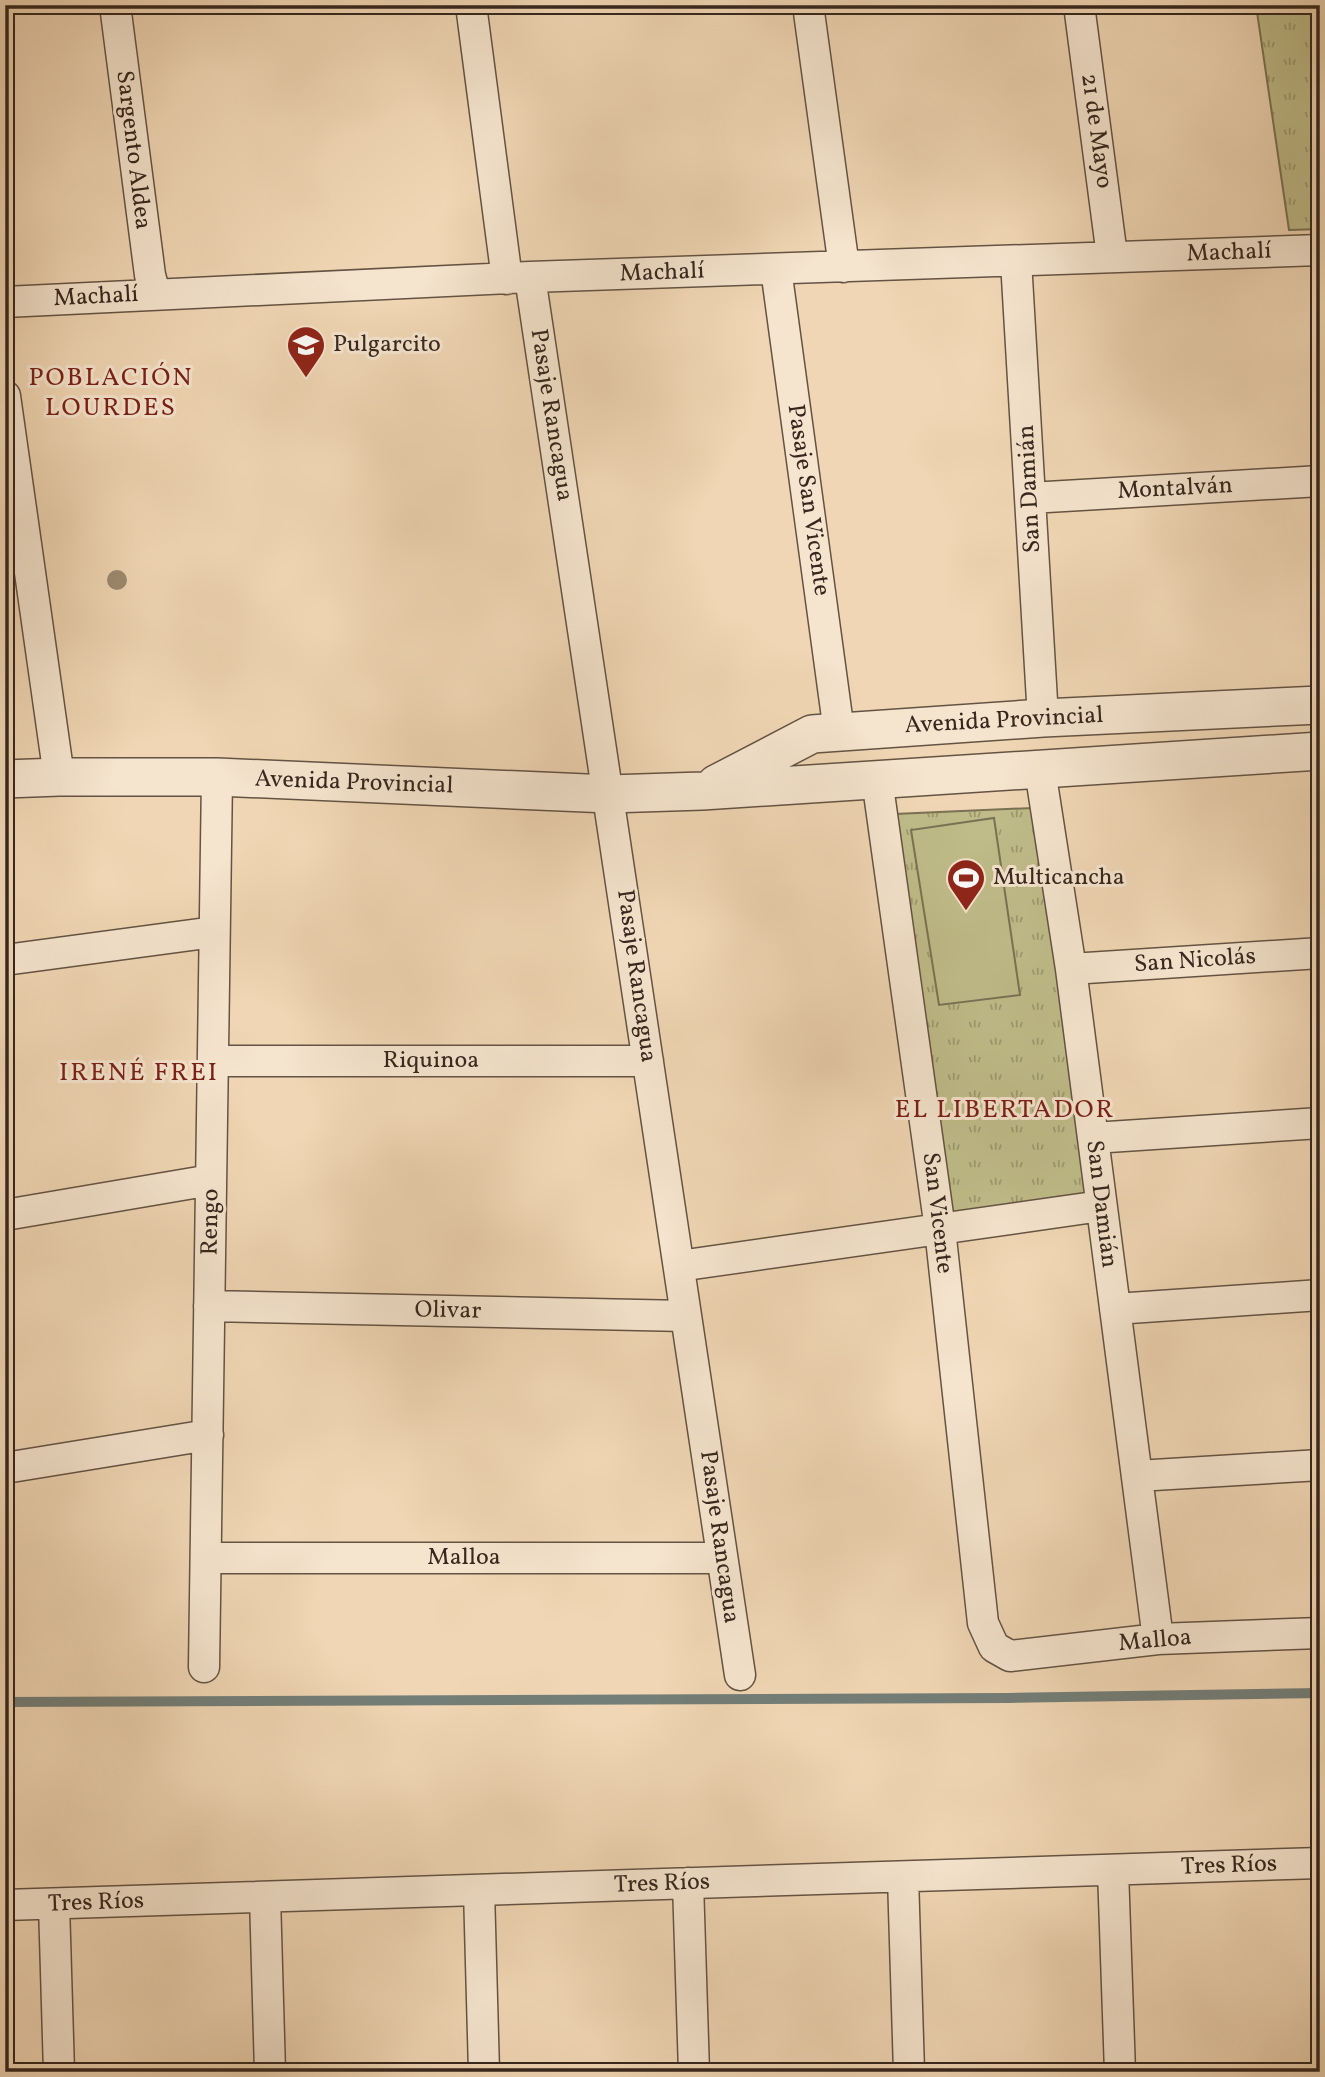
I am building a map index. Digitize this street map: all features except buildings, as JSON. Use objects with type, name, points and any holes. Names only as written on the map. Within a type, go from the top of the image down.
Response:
[{"type":"street","name":"Sargento Aldea","points":[[115,5],[150,275],[155,294]]},
{"type":"street","name":"Pasaje Rancagua","points":[[471,5],[609,794],[740,1675]]},
{"type":"street","points":[[808,5],[844,267]]},
{"type":"street","name":"21 de Mayo","points":[[1079,5],[1112,256]]},
{"type":"street","name":"Machalí","points":[[5,302],[519,278],[1320,250]]},
{"type":"street","name":"San Damián","points":[[1016,261],[1043,718]]},
{"type":"street","name":"Pasaje San Vicente","points":[[776,269],[839,732]]},
{"type":"street","points":[[5,396],[59,777]]},
{"type":"street","name":"Montalván","points":[[1030,498],[1320,481]]},
{"type":"street","name":"Avenida Provincial","points":[[702,790],[812,734],[1043,718],[1320,705]]},
{"type":"street","name":"Avenida Provincial","points":[[5,779],[217,777],[609,794],[1320,751]]},
{"type":"street","name":"San Damián","points":[[1040,770],[1071,969],[1158,1639]]},
{"type":"street","name":"Rengo","points":[[204,1667],[217,777]]},
{"type":"street","name":"San Vicente","points":[[877,779],[940,1229],[983,1623],[993,1647]]},
{"type":"street","points":[[5,960],[215,932]]},
{"type":"street","name":"San Nicolás","points":[[1071,969],[1320,953]]},
{"type":"street","name":"Riquinoa","points":[[213,1062],[648,1061]]},
{"type":"street","points":[[1093,1138],[1320,1123]]},
{"type":"street","points":[[5,1215],[211,1180]]},
{"type":"street","points":[[679,1266],[1101,1206]]},
{"type":"street","points":[[1115,1309],[1320,1296]]},
{"type":"street","name":"Olivar","points":[[209,1306],[686,1316]]},
{"type":"street","points":[[5,1468],[208,1435]]},
{"type":"street","points":[[1137,1476],[1320,1465]]},
{"type":"street","name":"Malloa","points":[[207,1558],[722,1558]]},
{"type":"street","name":"Malloa","points":[[993,1647],[1010,1656],[1158,1639],[1320,1633]]},
{"type":"street","name":"Tres Ríos","points":[[5,1905],[1320,1863]]},
{"type":"street","points":[[1113,1870],[1120,2072]]},
{"type":"street","points":[[904,1877],[909,2072]]},
{"type":"street","points":[[688,1883],[694,2072]]},
{"type":"street","points":[[480,1891],[484,2072]]},
{"type":"street","points":[[265,1897],[270,2072]]},
{"type":"street","points":[[54,1904],[59,2072]]},
{"type":"green space","points":[[1256,5],[1320,5],[1320,229],[1289,230]]},
{"type":"green space","points":[[1032,808],[1090,1197],[951,1212],[895,814]]},
{"type":"green space","name":"Multicancha","points":[[994,818],[1020,995],[939,1005],[911,830]]},
{"type":"waterway","points":[[5,1702],[1008,1698],[1320,1693]]},
{"type":"place","name":"Pulgarcito","points":[[306,379]]},
{"type":"place","name":"Multicancha","points":[[966,912]]},
{"type":"district","name":"POBLACIÓN LOURDES","points":[[111,393]]},
{"type":"district","name":"IRENÉ FREI","points":[[139,1073]]},
{"type":"district","name":"EL LIBERTADOR","points":[[1005,1110]]}]
